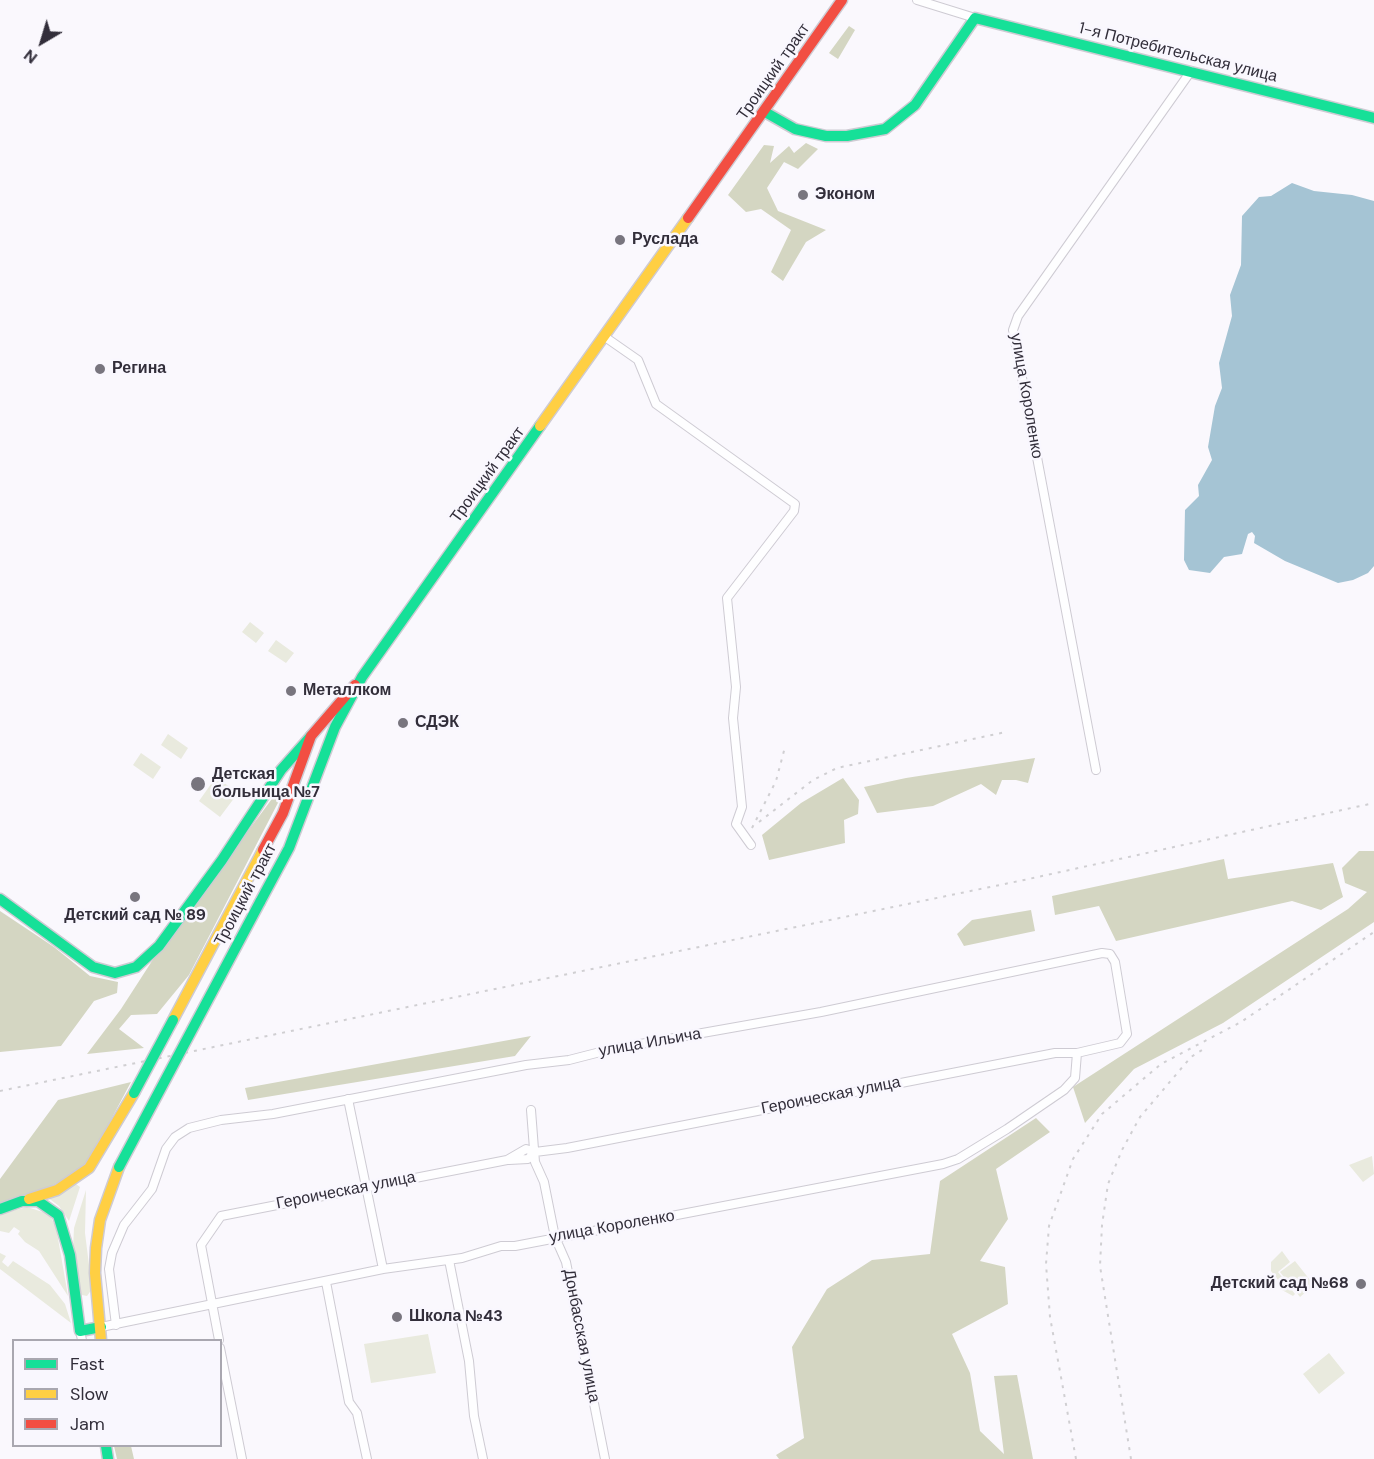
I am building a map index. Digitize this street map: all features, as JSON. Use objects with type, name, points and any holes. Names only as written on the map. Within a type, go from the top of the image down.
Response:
[{"type":"main road","name":"Троицкий тракт","points":[[101,1339],[95,1273],[96,1248],[100,1220],[119,1167],[289,849],[335,727],[362,676],[765,112],[842,0]]},
{"type":"main road","points":[[765,112],[795,129],[826,135],[847,136],[885,129],[915,105],[975,18]]},
{"type":"main road","name":"1-я Потребительская улица","points":[[975,18],[1374,118]]},
{"type":"main road","points":[[0,899],[93,967],[115,973],[135,967],[159,946],[222,860],[281,770],[362,676]]},
{"type":"main road","points":[[0,1209],[57,1190],[75,1180],[89,1168],[134,1093],[279,821],[311,736]]},
{"type":"main road","points":[[281,770],[292,772],[296,780]]},
{"type":"main road","points":[[22,1201],[38,1201],[46,1204],[62,1223],[70,1255],[81,1336],[101,1327]]},
{"type":"street","name":"1-я Потребительская улица","points":[[916,0],[975,18]]},
{"type":"street","name":"улица Короленко","points":[[1096,770],[1012,330],[1018,316],[1191,71]]},
{"type":"street","points":[[605,337],[638,360],[656,404],[795,504],[795,511],[727,598],[736,687],[733,718],[742,807],[736,824],[751,844]]},
{"type":"street","name":"улица Ильича","points":[[116,1325],[109,1269],[112,1253],[124,1225],[146,1200],[170,1143],[189,1128],[220,1120],[273,1114],[821,1012],[1102,953],[1110,954],[1115,962],[1127,1034],[1125,1039]]},
{"type":"street","name":"Героическая улица","points":[[213,1305],[201,1245],[221,1216],[507,1160],[526,1149],[535,1152],[786,1107],[1055,1053],[1077,1053],[1120,1044],[1125,1039]]},
{"type":"street","name":"улица Короленко","points":[[101,1327],[382,1269],[449,1260],[473,1255],[485,1249],[924,1169],[950,1161],[1007,1129],[1071,1084],[1077,1065],[1077,1053]]},
{"type":"street","points":[[348,1099],[382,1269]]},
{"type":"street","name":"Донбасская улица","points":[[531,1110],[536,1162],[544,1182],[555,1237],[566,1262],[605,1459]]},
{"type":"street","points":[[449,1260],[469,1360],[474,1416],[483,1459]]},
{"type":"street","points":[[326,1282],[349,1402],[357,1413],[367,1459]]},
{"type":"street","points":[[213,1305],[219,1339]]},
{"type":"street","points":[[222,1358],[242,1459]]},
{"type":"shaded area","points":[[250,622],[264,633],[256,643],[242,632]]},
{"type":"shaded area","points":[[276,640],[294,653],[286,663],[268,651]]},
{"type":"shaded area","points":[[168,734],[188,748],[181,759],[161,745]]},
{"type":"shaded area","points":[[141,753],[161,767],[153,779],[133,765]]},
{"type":"shaded area","points":[[216,777],[238,793],[220,817],[199,801]]},
{"type":"shaded area","points":[[1372,1156],[1374,1174],[1363,1182],[1349,1165]]},
{"type":"shaded area","points":[[76,1184],[80,1187],[69,1221],[59,1206],[47,1197]]},
{"type":"shaded area","points":[[86,1190],[85,1233],[92,1289],[87,1296],[82,1295],[78,1288],[73,1249],[74,1228]]},
{"type":"shaded area","points":[[27,1207],[49,1214],[56,1227],[68,1296],[39,1251],[25,1242],[18,1234],[20,1231],[14,1227],[9,1233],[0,1231],[0,1214]]},
{"type":"shaded area","points":[[1282,1251],[1290,1262],[1278,1272],[1295,1294],[1293,1296],[1282,1290],[1279,1281],[1271,1271],[1271,1262]]},
{"type":"shaded area","points":[[0,1253],[6,1256],[2,1262],[8,1267],[13,1261],[50,1285],[65,1304],[71,1323],[0,1269]]},
{"type":"shaded area","points":[[1295,1261],[1314,1285],[1300,1297],[1280,1272]]},
{"type":"shaded area","points":[[428,1334],[436,1373],[371,1383],[364,1344]]},
{"type":"shaded area","points":[[1329,1353],[1345,1373],[1319,1394],[1303,1374]]},
{"type":"green space","points":[[849,26],[855,30],[838,59],[829,53]]},
{"type":"green space","points":[[806,143],[818,149],[798,169],[784,162],[767,188],[778,211],[826,230],[806,242],[783,281],[771,272],[791,230],[761,209],[746,212],[728,195],[764,145],[774,146],[770,163],[789,146],[794,153]]},
{"type":"green space","points":[[1035,758],[1028,783],[1002,780],[996,795],[981,784],[933,806],[877,813],[864,787],[906,778]]},
{"type":"green space","points":[[843,778],[859,800],[858,814],[844,820],[845,843],[769,860],[762,835],[801,803]]},
{"type":"green space","points":[[277,792],[282,795],[189,975],[157,1014],[131,1015],[119,1029],[144,1048],[87,1054],[121,1009],[152,961]]},
{"type":"green space","points":[[1359,851],[1374,851],[1374,922],[1223,1023],[1134,1069],[1085,1123],[1073,1087],[1348,909],[1367,892],[1345,883],[1342,868]]},
{"type":"green space","points":[[1224,859],[1228,879],[1333,863],[1343,897],[1321,910],[1292,901],[1116,941],[1099,906],[1055,915],[1052,896]]},
{"type":"green space","points":[[1031,910],[1035,931],[964,946],[957,934],[972,920]]},
{"type":"green space","points":[[0,911],[54,947],[90,976],[118,982],[117,993],[94,1001],[61,1046],[0,1052]]},
{"type":"green space","points":[[531,1036],[515,1056],[248,1100],[245,1088]]},
{"type":"green space","points":[[131,1082],[89,1161],[74,1175],[40,1191],[0,1203],[0,1179],[58,1100]]},
{"type":"green space","points":[[1036,1118],[1050,1132],[996,1169],[1008,1219],[980,1261],[1005,1267],[1008,1304],[952,1334],[970,1373],[980,1431],[1004,1454],[994,1376],[1017,1375],[1033,1459],[779,1459],[776,1455],[804,1438],[792,1347],[827,1289],[872,1260],[930,1254],[940,1181]]},
{"type":"green space","points":[[114,1447],[131,1447],[134,1459],[117,1459]]},
{"type":"water","points":[[1292,183],[1314,191],[1352,195],[1374,201],[1374,566],[1368,573],[1353,580],[1338,583],[1285,561],[1254,543],[1255,536],[1252,532],[1248,534],[1242,554],[1224,557],[1210,573],[1189,570],[1184,560],[1185,510],[1199,496],[1198,485],[1212,460],[1208,447],[1215,406],[1222,388],[1219,363],[1232,316],[1230,295],[1241,265],[1242,216],[1259,197],[1271,196]]},
{"type":"railway","points":[[759,822],[813,780],[837,768],[1006,732]]},
{"type":"railway","points":[[752,828],[776,781],[785,747]]},
{"type":"railway","points":[[0,1091],[1024,880],[1374,803]]},
{"type":"railway","points":[[1076,1459],[1050,1317],[1046,1264],[1049,1226],[1073,1159],[1102,1114],[1161,1064],[1241,1022],[1374,932]]},
{"type":"railway","points":[[1131,1459],[1100,1266],[1102,1225],[1108,1184],[1122,1150],[1140,1117],[1191,1057],[1202,1050]]},
{"type":"traffic: fast","points":[[765,112],[795,129],[826,136],[847,136],[885,129],[915,105],[975,18],[1374,118]]},
{"type":"traffic: fast","points":[[260,902],[289,848],[335,727],[362,677],[540,426]]},
{"type":"traffic: fast","points":[[0,899],[93,967],[115,973],[136,967],[159,946],[222,860],[281,770],[311,736]]},
{"type":"traffic: fast","points":[[119,1167],[260,902]]},
{"type":"traffic: fast","points":[[134,1093],[173,1020]]},
{"type":"traffic: fast","points":[[0,1209],[22,1201],[38,1201],[58,1215],[70,1255],[80,1331],[101,1327]]},
{"type":"traffic: fast","points":[[106,1447],[108,1459]]},
{"type":"traffic: slow","points":[[540,426],[688,218]]},
{"type":"traffic: slow","points":[[173,1020],[263,850]]},
{"type":"traffic: slow","points":[[29,1199],[57,1190],[89,1168],[134,1093]]},
{"type":"traffic: slow","points":[[101,1339],[95,1273],[96,1248],[100,1220],[119,1167]]},
{"type":"traffic: jam","points":[[688,218],[842,0]]},
{"type":"traffic: jam","points":[[263,850],[283,813],[311,736],[355,685]]},
{"type":"place","name":"Эконом","points":[[803,195]]},
{"type":"place","name":"Руслада","points":[[620,240]]},
{"type":"place","name":"Регина","points":[[100,369]]},
{"type":"place","name":"Металлком","points":[[291,691]]},
{"type":"place","name":"СДЭК","points":[[403,723]]},
{"type":"place","name":"Детская больница №7","points":[[198,784]]},
{"type":"place","name":"Детский сад № 89","points":[[135,897]]},
{"type":"place","name":"Детский сад №68","points":[[1361,1284]]},
{"type":"place","name":"Школа №43","points":[[397,1317]]}]
